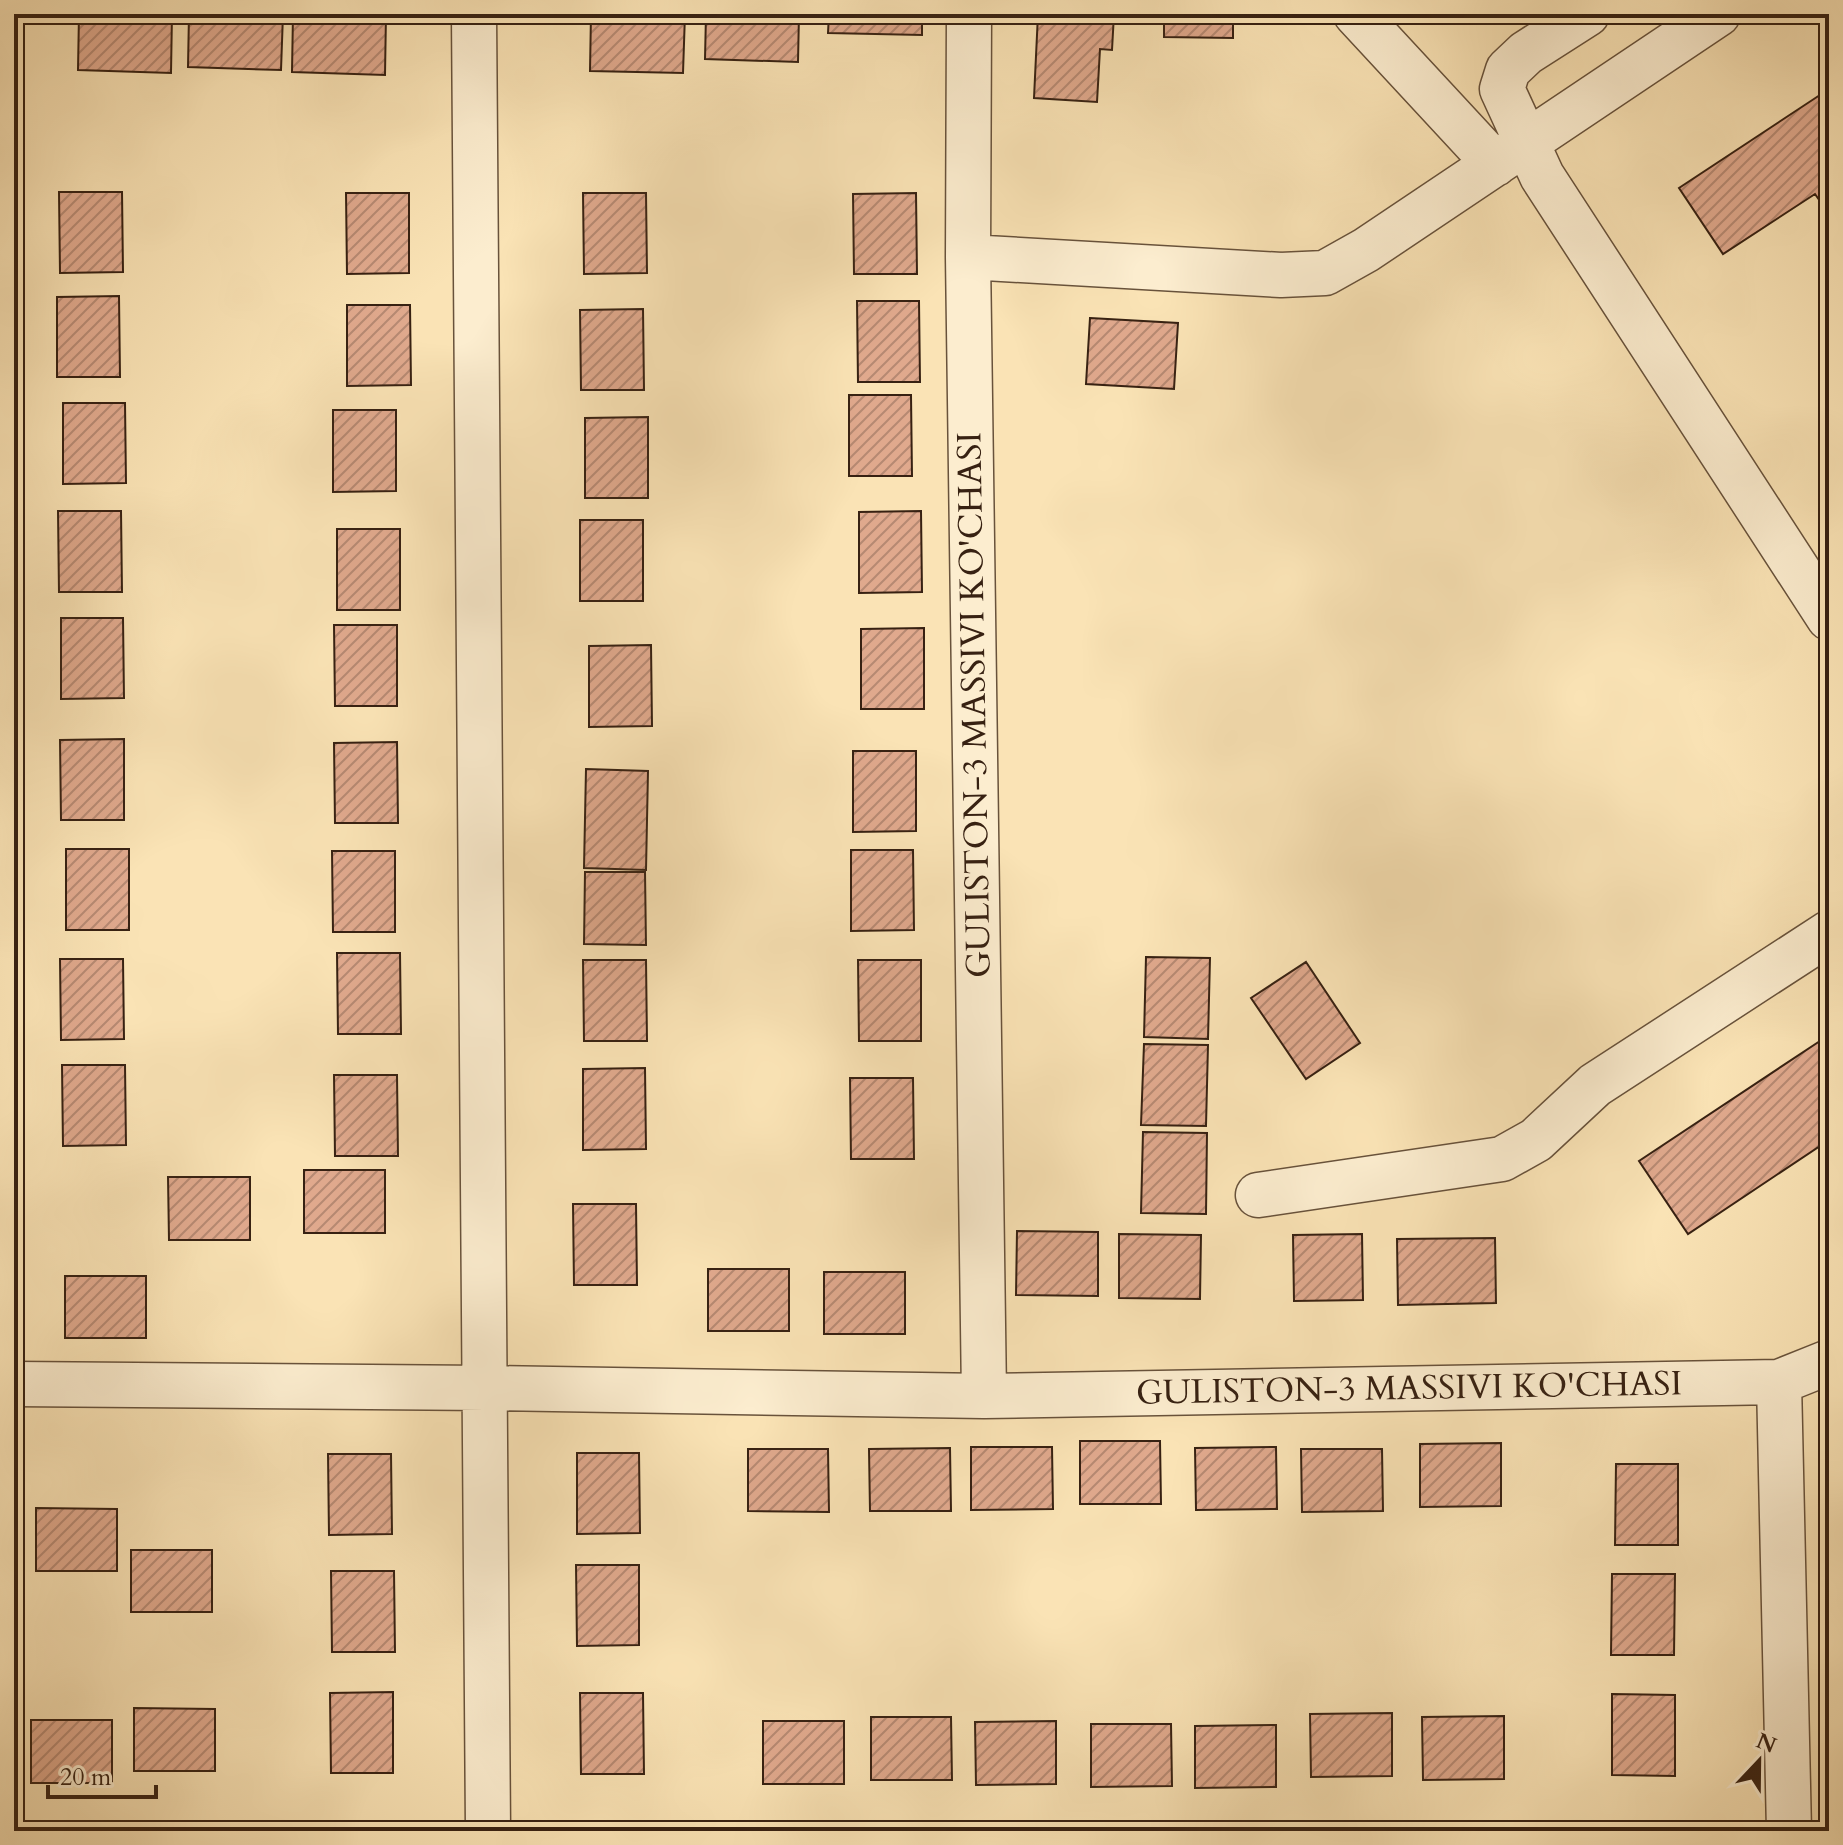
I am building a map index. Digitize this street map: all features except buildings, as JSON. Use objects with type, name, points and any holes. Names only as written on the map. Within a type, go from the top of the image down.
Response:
[{"type":"street","points":[[474,14],[488,1831]]},
{"type":"street","name":"GULISTON-3 MASSIVI KO'CHASI","points":[[969,14],[968,257],[984,1396]]},
{"type":"street","points":[[1356,14],[1511,153],[1542,176],[1829,618]]},
{"type":"street","points":[[1511,153],[1502,89],[1508,70],[1526,53],[1587,14]]},
{"type":"street","points":[[968,257],[1281,275],[1325,273],[1366,250],[1718,14]]},
{"type":"street","points":[[1258,1195],[1502,1159],[1536,1140],[1595,1085],[1829,933]]},
{"type":"street","name":"GULISTON-3 MASSIVI KO'CHASI","points":[[14,1384],[984,1396],[1779,1382],[1829,1362]]},
{"type":"street","points":[[1779,1382],[1789,1831]]}]
